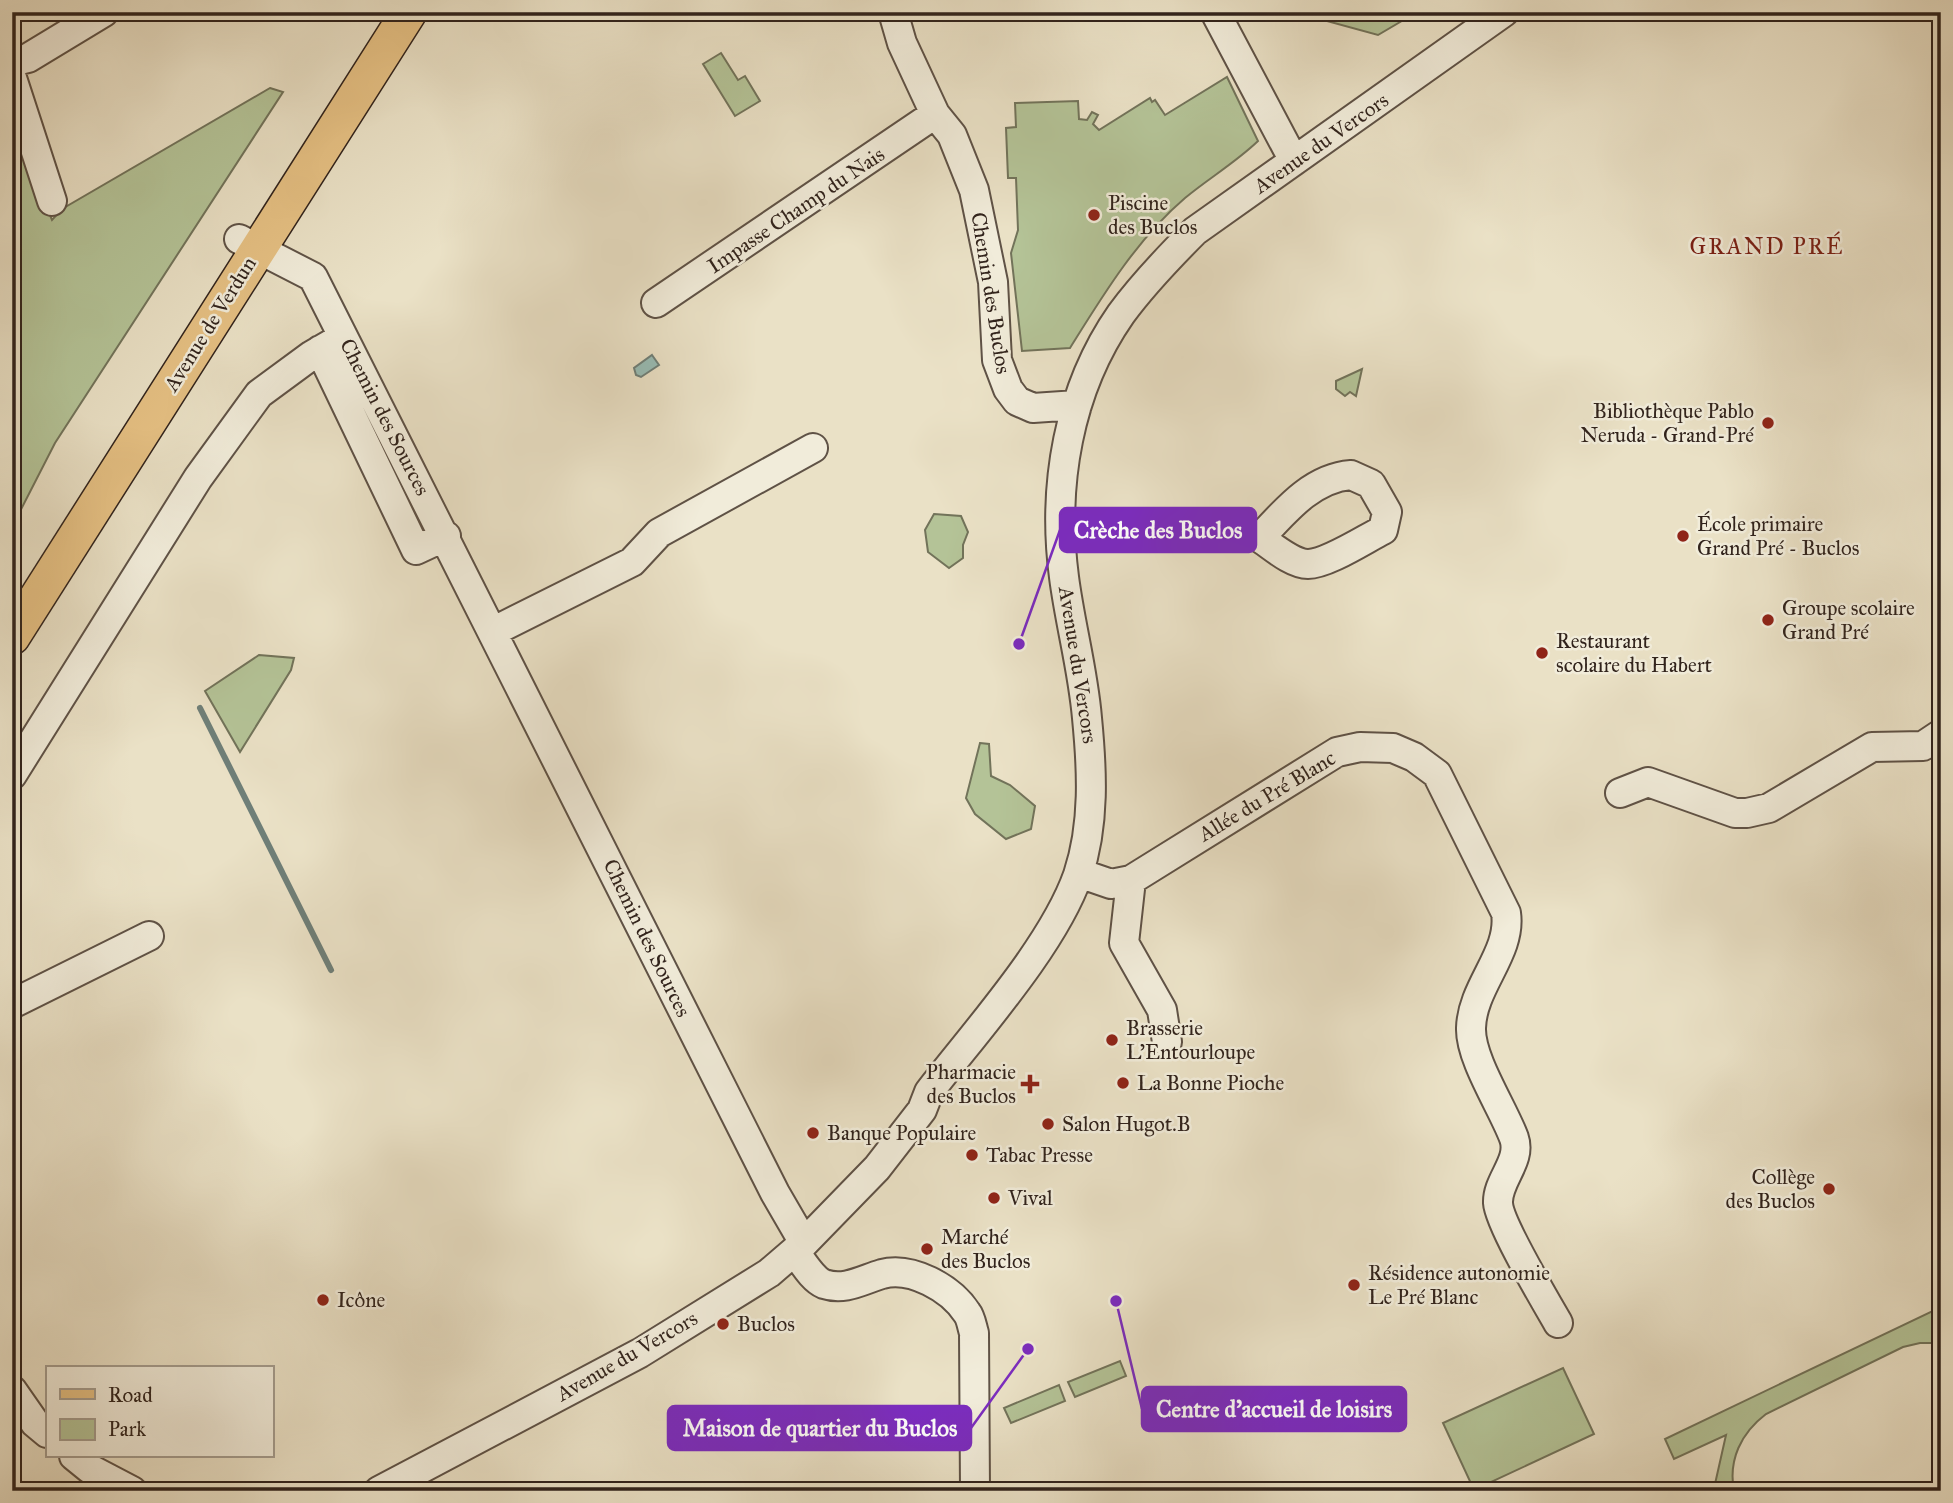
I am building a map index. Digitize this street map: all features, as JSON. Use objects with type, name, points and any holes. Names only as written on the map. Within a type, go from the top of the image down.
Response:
[{"type":"main road","name":"Avenue de Verdun","points":[[12,637],[248,244],[383,12]]},
{"type":"main road","name":"Avenue de Verdun","points":[[12,605],[248,244],[409,12]]},
{"type":"street","points":[[52,201],[13,79],[28,58],[104,12]]},
{"type":"street","name":"Chemin des Buclos","points":[[893,12],[902,43],[935,114],[952,135],[974,190],[993,282],[997,360],[1008,389],[1017,401],[1033,408],[1077,405]]},
{"type":"street","points":[[1215,12],[1294,161]]},
{"type":"street","name":"Avenue du Vercors","points":[[379,1491],[640,1353],[769,1273],[800,1247],[877,1168],[922,1110],[929,1092],[1059,918],[1079,873],[1088,823],[1093,770],[1084,687],[1064,577],[1060,486],[1077,405],[1101,348],[1121,314],[1156,271],[1195,231],[1504,12]]},
{"type":"street","name":"Impasse Champ du Nais","points":[[656,303],[935,114]]},
{"type":"street","name":"Chemin des Sources","points":[[248,244],[313,277],[332,344],[446,536],[800,1247],[821,1282],[837,1287],[859,1283],[884,1273],[909,1274],[942,1287],[967,1313],[974,1333],[975,1491]]},
{"type":"street","points":[[12,775],[198,478],[259,394],[332,344]]},
{"type":"street","points":[[494,631],[632,562],[659,533],[813,449]]},
{"type":"street","points":[[1620,793],[1648,782],[1735,813],[1759,811],[1872,747],[1923,746],[1941,734]]},
{"type":"street","name":"Allée du Pré Blanc","points":[[1131,880],[1337,752],[1360,747],[1393,748],[1414,757],[1437,774],[1506,913],[1508,928],[1475,999],[1471,1031],[1480,1062],[1515,1139],[1514,1158],[1501,1185],[1498,1205],[1534,1282],[1558,1323]]},
{"type":"street","points":[[1079,873],[1111,884],[1131,880],[1124,943],[1162,1010],[1167,1042]]},
{"type":"street","points":[[12,1004],[149,936]]},
{"type":"street","points":[[12,1390],[35,1423],[46,1432]]},
{"type":"street","points":[[76,1458],[90,1469],[132,1491]]},
{"type":"green space","points":[[1294,12],[1417,12],[1378,35]]},
{"type":"green space","points":[[721,53],[738,80],[745,76],[760,101],[735,116],[703,64]]},
{"type":"green space","name":"Piscine des Buclos","points":[[1227,77],[1258,141],[1185,198],[1151,231],[1122,268],[1070,348],[1022,351],[1011,253],[1018,230],[1016,178],[1008,178],[1006,128],[1016,127],[1015,103],[1078,101],[1079,119],[1087,120],[1092,112],[1098,115],[1093,124],[1099,130],[1150,98],[1152,102],[1155,100],[1165,115]]},
{"type":"green space","points":[[270,88],[283,92],[55,443],[12,527],[12,127],[52,220],[62,209]]},
{"type":"green space","points":[[1362,369],[1356,396],[1350,392],[1345,396],[1336,389],[1336,381]]},
{"type":"green space","points":[[934,514],[961,516],[968,532],[963,545],[963,558],[949,568],[928,552],[925,530]]},
{"type":"green space","points":[[259,655],[294,658],[291,670],[240,752],[205,691]]},
{"type":"green space","points":[[980,743],[989,744],[991,776],[1010,785],[1035,806],[1031,829],[1006,839],[975,814],[966,798]]},
{"type":"green space","points":[[1941,1307],[1941,1343],[1920,1343],[1903,1347],[1766,1414],[1757,1421],[1738,1448],[1733,1469],[1734,1491],[1717,1491],[1715,1484],[1726,1435],[1674,1459],[1665,1439]]},
{"type":"green space","points":[[1120,1361],[1126,1376],[1075,1397],[1068,1382]]},
{"type":"green space","points":[[1563,1368],[1594,1434],[1474,1490],[1443,1423]]},
{"type":"green space","points":[[1059,1385],[1065,1401],[1011,1423],[1004,1408]]},
{"type":"water","points":[[652,355],[659,365],[641,377],[636,375],[634,368]]},
{"type":"waterway","points":[[200,708],[331,970]]},
{"type":"place","name":"Piscine des Buclos","points":[[1094,215]]},
{"type":"place","name":"Bibliothèque Pablo Neruda - Grand-Pré","points":[[1768,423]]},
{"type":"place","name":"École primaire Grand Pré - Buclos","points":[[1683,536]]},
{"type":"place","name":"Groupe scolaire Grand Pré","points":[[1768,620]]},
{"type":"place","name":"Crèche des Buclos","points":[[1019,644]]},
{"type":"place","name":"Restaurant scolaire du Habert","points":[[1542,653]]},
{"type":"place","name":"Brasserie L'Entourloupe","points":[[1112,1040]]},
{"type":"place","name":"La Bonne Pioche","points":[[1123,1083]]},
{"type":"place","name":"Pharmacie des Buclos","points":[[1030,1084]]},
{"type":"place","name":"Salon Hugot.B","points":[[1048,1124]]},
{"type":"place","name":"Banque Populaire","points":[[813,1133]]},
{"type":"place","name":"Tabac Presse","points":[[972,1155]]},
{"type":"place","name":"Collège des Buclos","points":[[1829,1189]]},
{"type":"place","name":"Vival","points":[[994,1198]]},
{"type":"place","name":"Marché des Buclos","points":[[927,1249]]},
{"type":"place","name":"Résidence autonomie Le Pré Blanc","points":[[1354,1285]]},
{"type":"place","name":"Icône","points":[[323,1300]]},
{"type":"place","name":"Centre d'accueil de loisirs","points":[[1116,1301]]},
{"type":"place","name":"Buclos","points":[[723,1324]]},
{"type":"place","name":"Maison de quartier du Buclos","points":[[1028,1349]]},
{"type":"district","name":"GRAND PRÉ","points":[[1767,246]]}]
